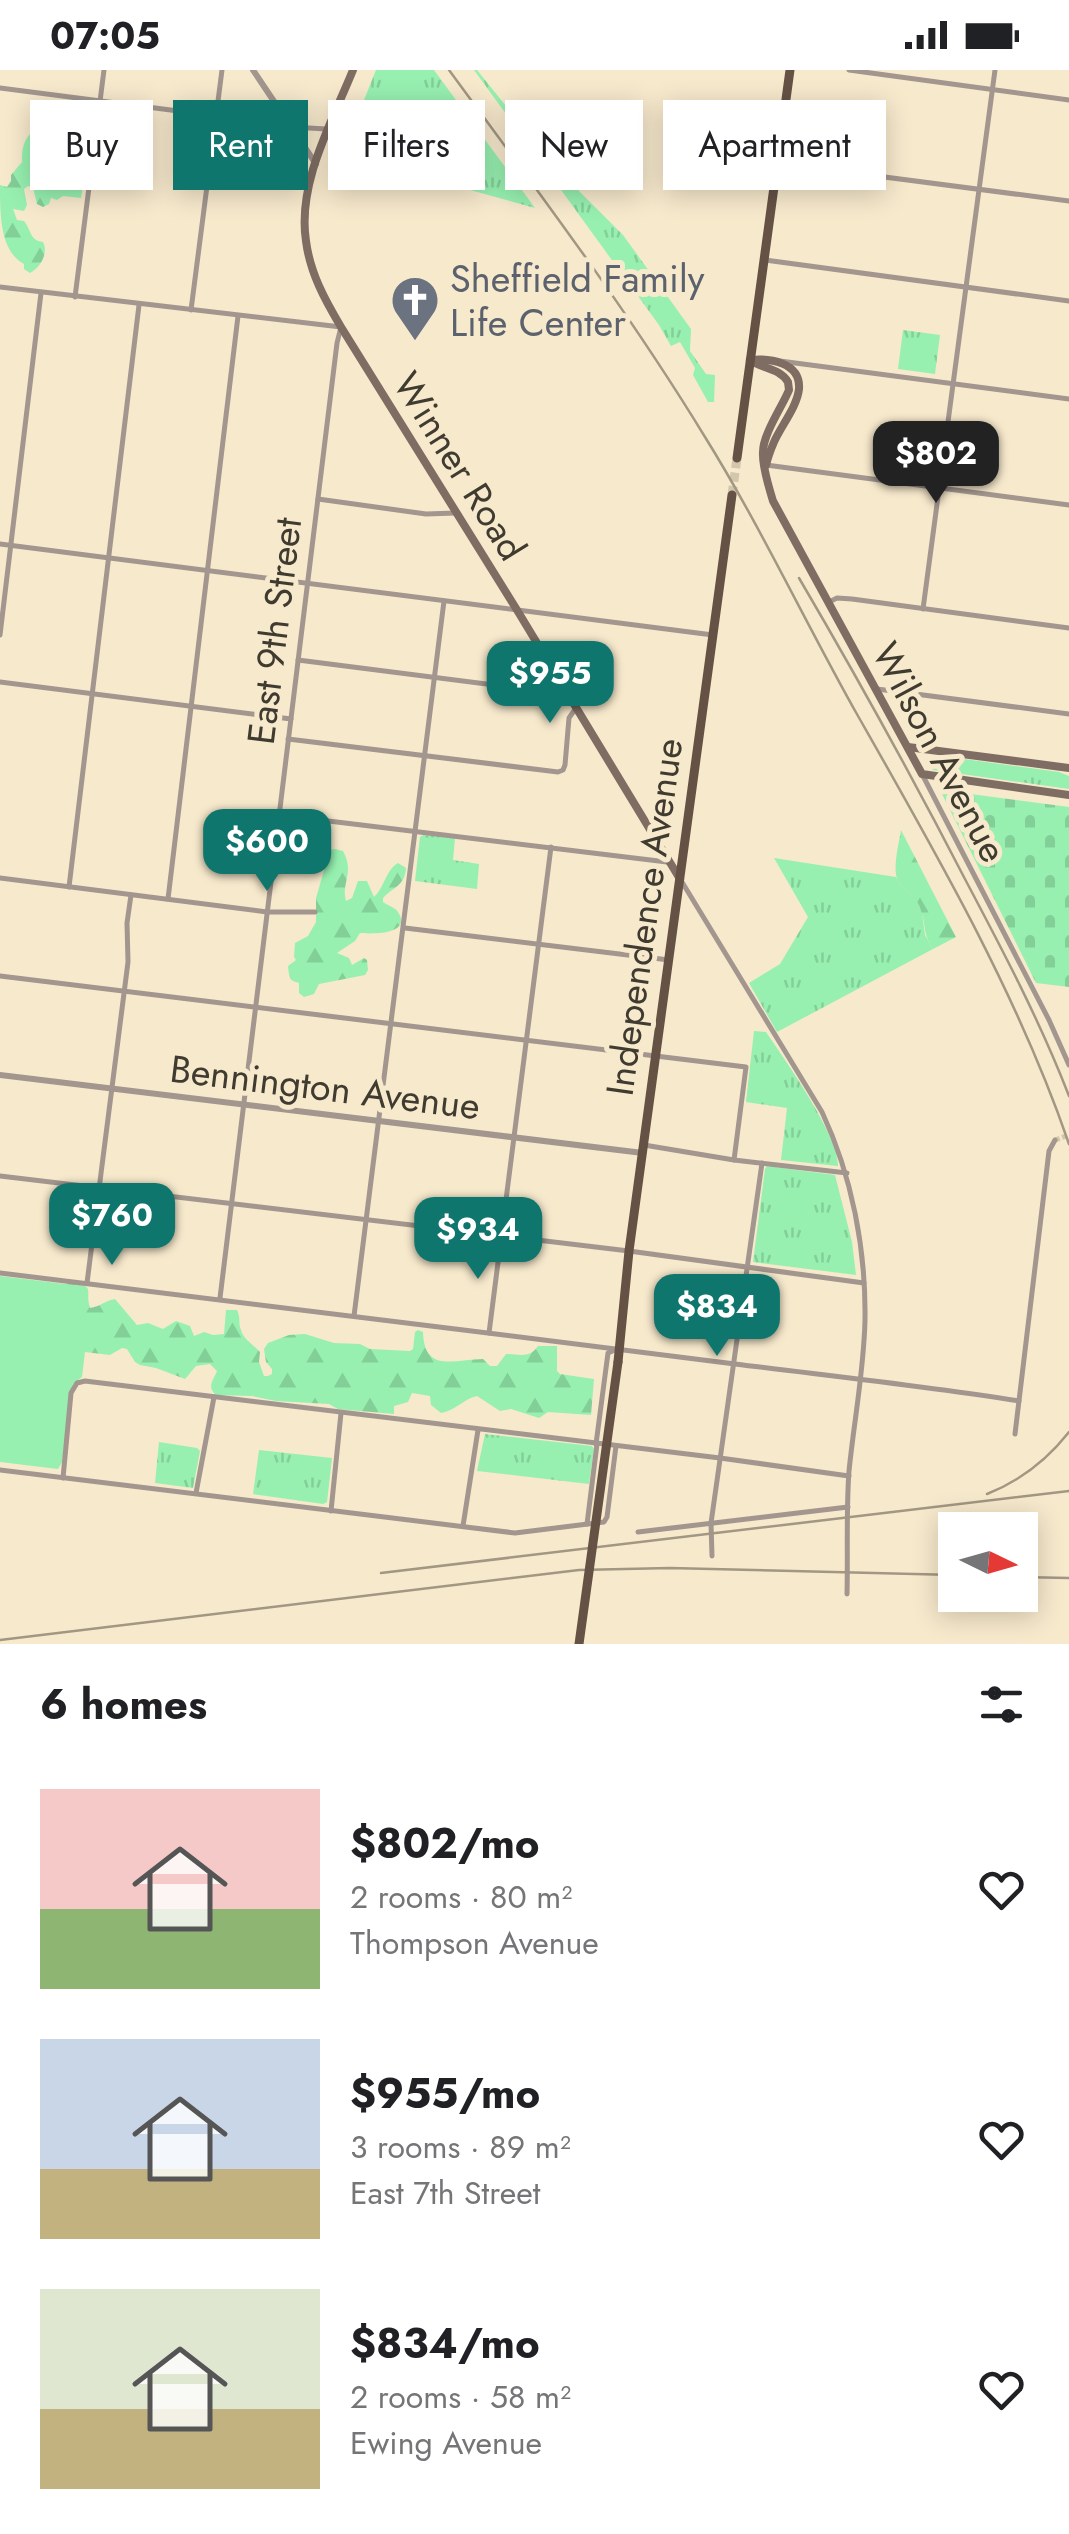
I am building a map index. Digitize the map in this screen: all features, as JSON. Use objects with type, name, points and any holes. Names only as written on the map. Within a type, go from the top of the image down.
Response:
[{"type":"main road","points":[[340,100],[352,70]]},
{"type":"main road","points":[[786,100],[790,70]]},
{"type":"main road","points":[[316,164],[328,133]]},
{"type":"main road","name":"Winner Road","points":[[316,164],[307,200],[305,240],[316,281],[680,879]]},
{"type":"main road","points":[[736,458],[773,190]]},
{"type":"main road","points":[[750,360],[778,361],[792,370],[799,389],[766,465]]},
{"type":"main road","name":"Wilson Avenue","points":[[750,360],[778,372],[788,382],[789,390],[762,452],[774,501],[922,774]]},
{"type":"main road","name":"Independence Avenue","points":[[579,1644],[732,495]]},
{"type":"main road","points":[[908,747],[1069,768]]},
{"type":"main road","points":[[922,774],[1069,795]]},
{"type":"street","points":[[100,100],[104,70]]},
{"type":"street","points":[[219,100],[222,70]]},
{"type":"street","points":[[253,70],[273,100]]},
{"type":"street","points":[[850,70],[1069,100]]},
{"type":"street","points":[[923,609],[994,70]]},
{"type":"street","points":[[0,88],[86,100]]},
{"type":"street","points":[[308,152],[316,164]]},
{"type":"street","points":[[886,177],[1069,201]]},
{"type":"street","points":[[75,297],[89,190]]},
{"type":"street","points":[[191,311],[207,190]]},
{"type":"street","points":[[764,260],[1069,301]]},
{"type":"street","points":[[0,287],[341,327]]},
{"type":"street","points":[[0,635],[41,292]]},
{"type":"street","points":[[69,887],[139,305]]},
{"type":"street","points":[[168,899],[238,316]]},
{"type":"street","name":"East 9th Street","points":[[220,1298],[341,327]]},
{"type":"street","points":[[778,361],[1069,400]]},
{"type":"street","points":[[766,465],[1069,505]]},
{"type":"street","points":[[318,499],[426,514],[456,513]]},
{"type":"street","points":[[0,544],[713,635]]},
{"type":"street","points":[[829,602],[836,598],[852,599],[1069,628]]},
{"type":"street","points":[[354,1316],[444,601]]},
{"type":"street","points":[[298,660],[558,693],[567,691]]},
{"type":"street","points":[[0,682],[291,719]]},
{"type":"street","points":[[877,690],[1069,714]]},
{"type":"street","points":[[288,739],[558,772],[565,765],[569,718],[576,708]]},
{"type":"street","name":"Wilson Avenue","points":[[922,774],[1069,1065]]},
{"type":"street","points":[[279,815],[670,862]]},
{"type":"street","points":[[489,1333],[551,847]]},
{"type":"street","points":[[0,878],[268,912],[315,912]]},
{"type":"street","points":[[680,879],[822,1112],[846,1173],[864,1283],[865,1321],[849,1476],[847,1594]]},
{"type":"street","points":[[88,1283],[125,991],[131,894]]},
{"type":"street","points":[[405,928],[669,960]]},
{"type":"street","points":[[0,976],[746,1066],[734,1160]]},
{"type":"street","name":"Bennington Avenue","points":[[0,1075],[514,1138],[846,1173]]},
{"type":"street","points":[[1014,1434],[1049,1151],[1054,1140]]},
{"type":"street","points":[[712,1556],[711,1523],[762,1164]]},
{"type":"street","points":[[0,1176],[864,1283]]},
{"type":"street","points":[[0,1273],[930,1386],[1020,1401]]},
{"type":"street","name":"Independence Avenue","points":[[587,1524],[608,1353],[619,1348]]},
{"type":"street","points":[[63,1478],[71,1393],[78,1383],[85,1381],[849,1476]]},
{"type":"street","points":[[196,1494],[214,1398]]},
{"type":"street","points":[[330,1511],[341,1412]]},
{"type":"street","points":[[463,1527],[478,1430]]},
{"type":"street","points":[[0,1470],[515,1534],[604,1522],[616,1446]]},
{"type":"street","points":[[638,1532],[848,1507]]},
{"type":"green space","points":[[376,70],[434,70],[456,100],[364,100]]},
{"type":"green space","points":[[474,70],[505,105],[505,113]]},
{"type":"green space","points":[[29,135],[30,187],[24,189],[27,205],[24,211],[13,209],[17,220],[24,221],[33,237],[45,246],[42,260],[30,273],[6,241],[0,185],[7,187],[11,181],[11,175],[22,162]]},
{"type":"green space","points":[[485,140],[505,167],[505,190],[522,190],[535,208],[470,190],[485,190]]},
{"type":"green space","points":[[34,190],[82,190],[81,198],[63,196],[51,198],[43,207],[37,204]]},
{"type":"green space","points":[[561,190],[578,190],[623,235],[691,329],[690,351],[706,374],[715,375],[714,402],[708,402],[680,342],[671,346]]},
{"type":"green space","points":[[903,330],[940,335],[935,374],[898,369]]},
{"type":"green space","points":[[928,757],[1059,772],[1069,776],[1069,789],[933,770]]},
{"type":"green space","points":[[940,790],[1069,807],[1069,987],[1036,983]]},
{"type":"green space","points":[[901,830],[956,937],[933,949],[918,903],[896,875]]},
{"type":"green space","points":[[423,835],[455,838],[453,860],[479,864],[477,889],[415,881]]},
{"type":"green space","points":[[330,850],[343,851],[348,865],[346,901],[352,898],[358,881],[367,881],[374,897],[394,866],[398,863],[406,868],[401,883],[383,898],[383,902],[397,910],[400,925],[389,932],[360,933],[337,953],[349,958],[352,965],[367,960],[365,975],[319,984],[314,994],[304,997],[299,993],[299,983],[290,977],[288,966],[296,960],[295,943],[308,936],[316,922],[316,898]]},
{"type":"green space","points":[[774,858],[896,877],[917,900],[925,935],[933,949],[777,1032],[749,983],[780,964],[808,917]]},
{"type":"green space","points":[[754,1031],[766,1032],[797,1079],[830,1136],[838,1166],[781,1160],[787,1108],[746,1102]]},
{"type":"green space","points":[[767,1166],[835,1175],[856,1275],[753,1262]]},
{"type":"green space","points":[[0,1276],[82,1286],[73,1385],[58,1469],[0,1462]]},
{"type":"green space","points":[[69,1282],[87,1287],[90,1308],[115,1299],[137,1325],[148,1323],[163,1329],[176,1321],[190,1326],[194,1336],[204,1332],[224,1334],[226,1310],[237,1310],[242,1333],[260,1352],[264,1376],[272,1374],[272,1369],[264,1349],[268,1343],[289,1335],[305,1334],[370,1349],[410,1351],[418,1330],[423,1332],[429,1354],[435,1359],[483,1359],[490,1366],[497,1366],[506,1354],[524,1355],[538,1346],[557,1346],[560,1374],[594,1379],[591,1415],[548,1412],[539,1418],[511,1409],[500,1411],[477,1396],[441,1413],[431,1405],[430,1396],[412,1393],[408,1402],[394,1406],[394,1414],[338,1409],[329,1404],[216,1395],[211,1386],[217,1371],[210,1364],[196,1366],[185,1379],[140,1365],[122,1348],[110,1355],[85,1352],[82,1377],[70,1386],[65,1286]]},
{"type":"green space","points":[[485,1434],[592,1446],[589,1484],[477,1471]]},
{"type":"green space","points":[[159,1442],[200,1451],[193,1488],[155,1483]]},
{"type":"green space","points":[[259,1450],[332,1458],[327,1502],[253,1494]]},
{"type":"tunnel","points":[[732,495],[737,458]]},
{"type":"tunnel","points":[[1055,1140],[1069,1135]]},
{"type":"railway","points":[[449,70],[613,296],[726,471],[974,926],[1025,1034],[1069,1144]]},
{"type":"railway","points":[[799,578],[994,934],[1069,1096]]},
{"type":"railway","points":[[987,1494],[1032,1469],[1069,1432]]},
{"type":"railway","points":[[381,1573],[1069,1491]]},
{"type":"railway","points":[[0,1640],[579,1570],[670,1568],[938,1575]]},
{"type":"railway","points":[[1038,1577],[1069,1578]]},
{"type":"place","name":"Sheffield Family Life Center","points":[[415,342]]}]
